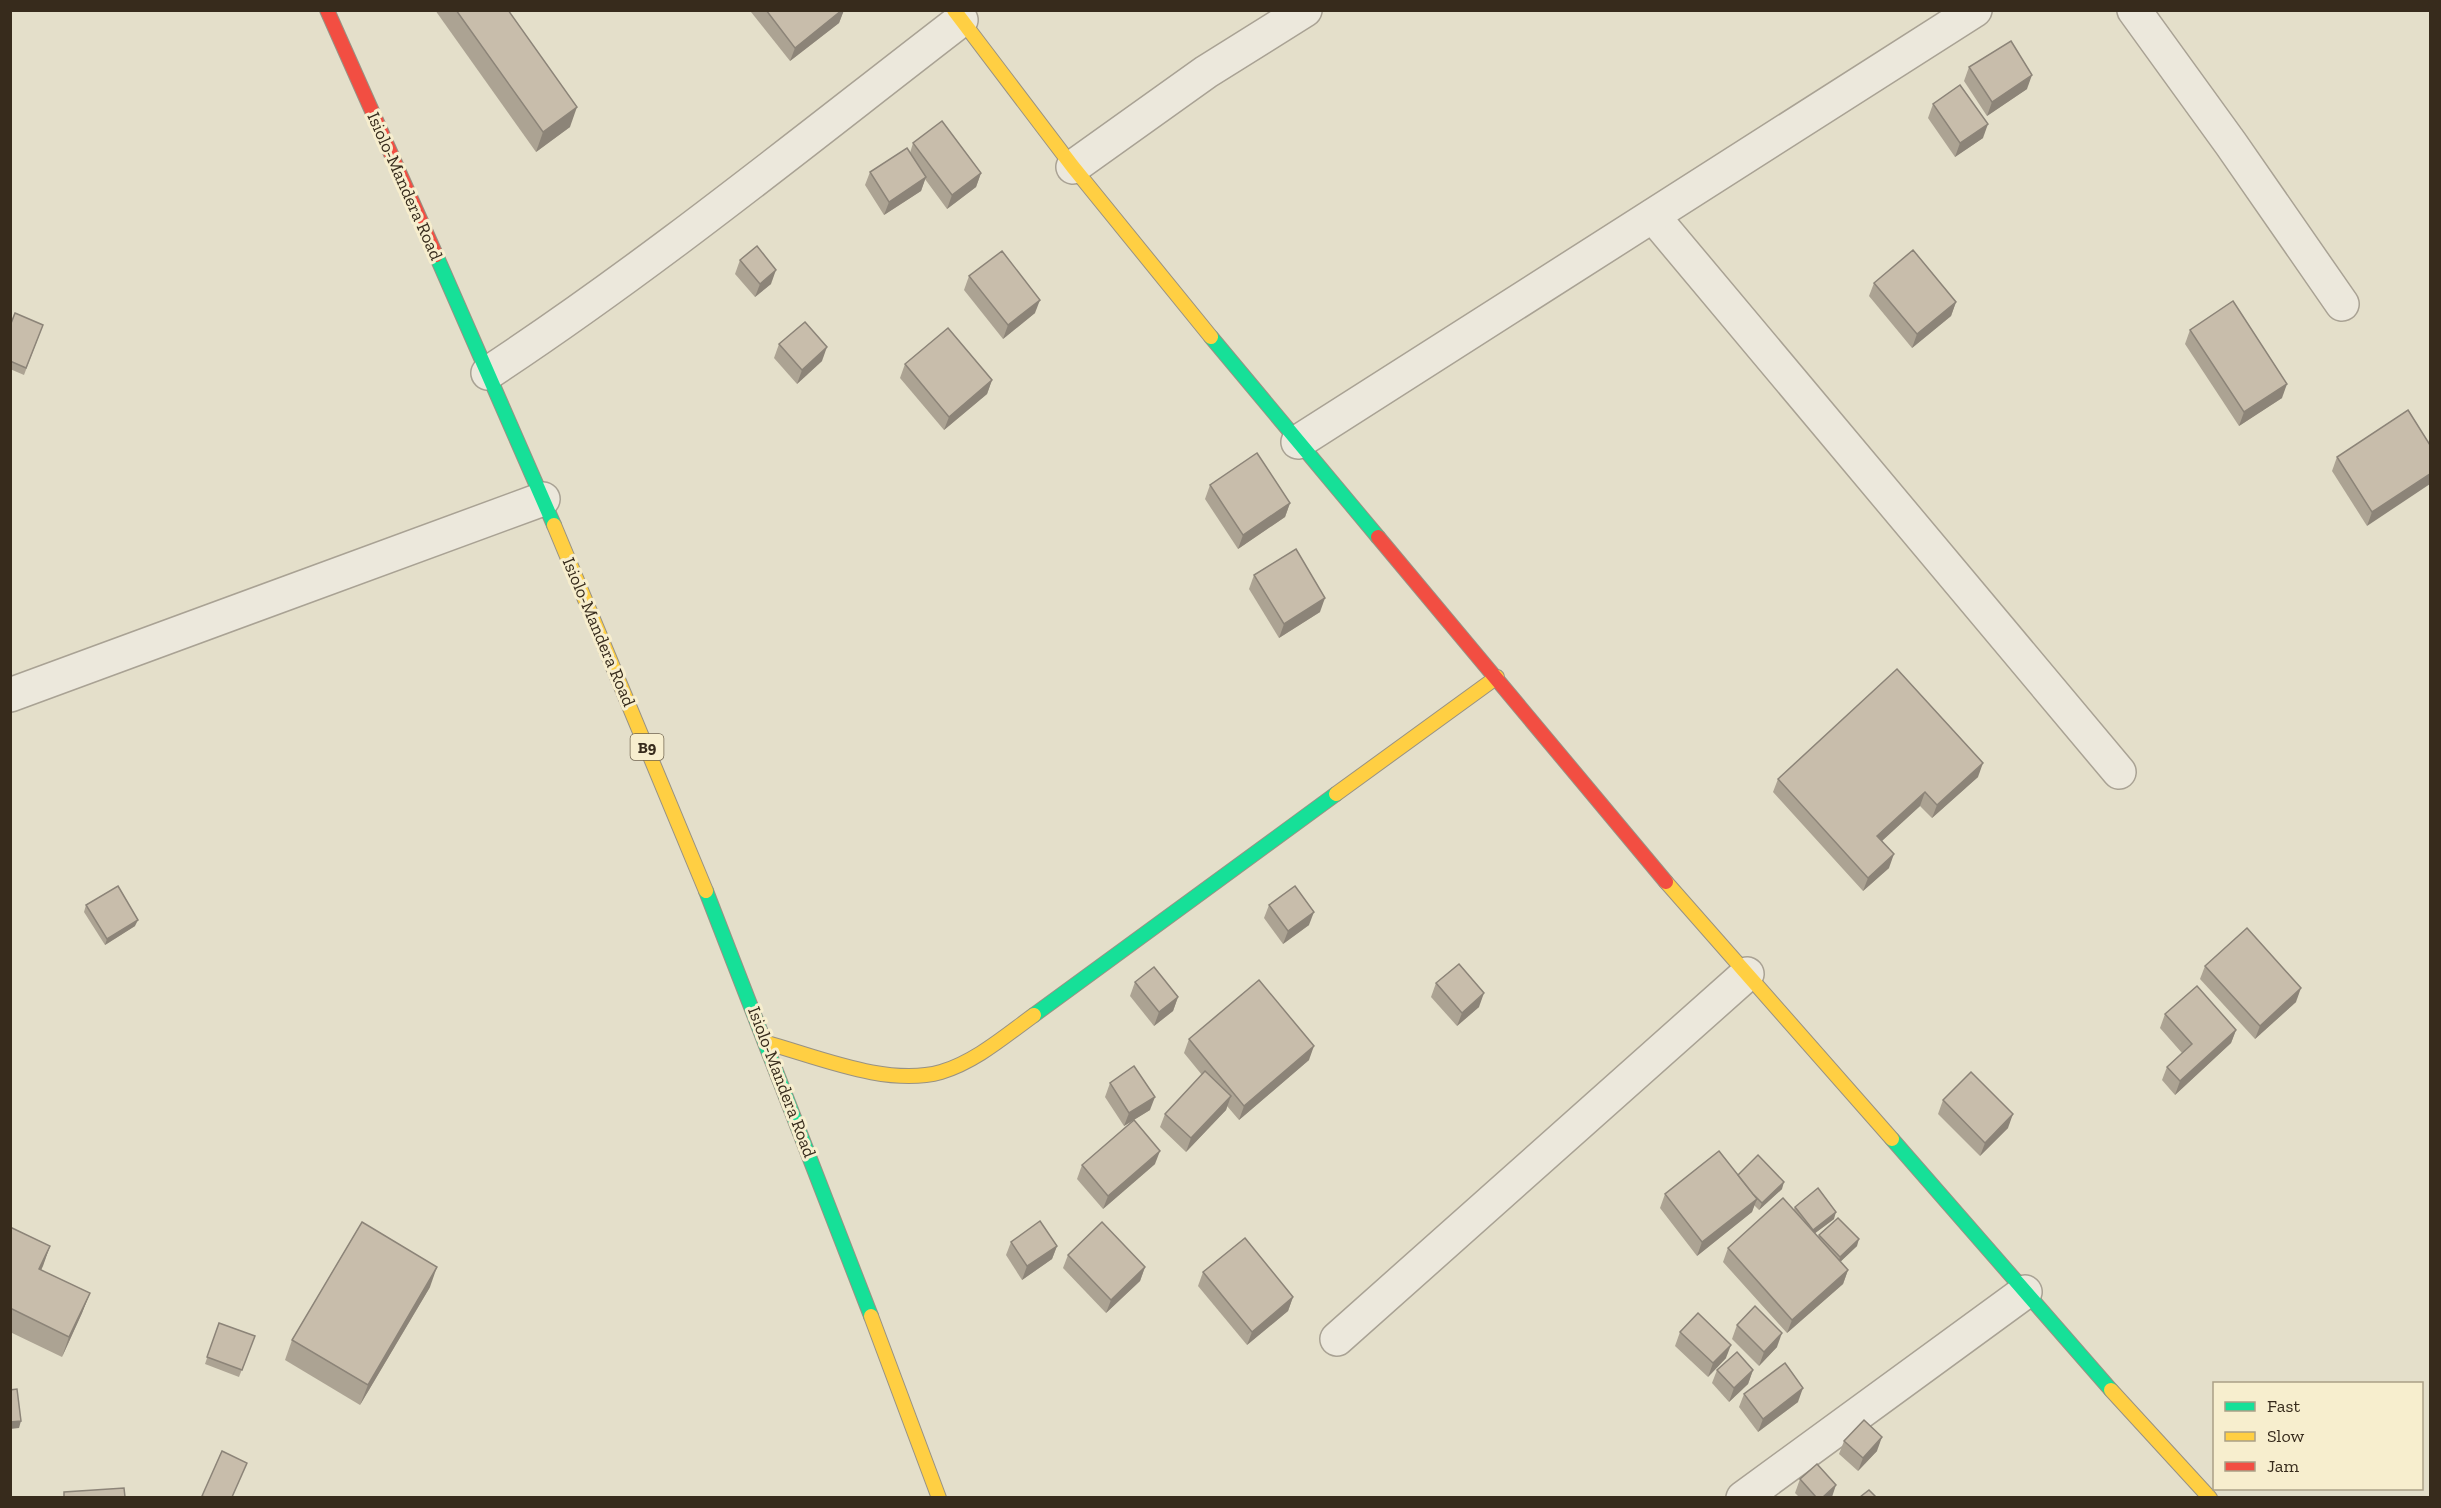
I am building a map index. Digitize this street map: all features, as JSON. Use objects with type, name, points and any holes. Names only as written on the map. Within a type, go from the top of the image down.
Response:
[{"type":"main road","name":"Isiolo-Mandera Road","points":[[327,10],[543,499],[664,787],[767,1043],[939,1496]]},
{"type":"main road","points":[[957,15],[1072,167],[1632,843],[2025,1292],[2211,1497]]},
{"type":"main road","points":[[767,1043],[881,1075],[911,1078],[942,1072],[984,1050],[1497,678]]},
{"type":"street","points":[[1072,167],[1206,72],[1305,10]]},
{"type":"street","points":[[1298,442],[1975,10]]},
{"type":"street","points":[[2134,10],[2232,144],[2342,304]]},
{"type":"street","points":[[488,373],[565,322],[696,227],[957,15]]},
{"type":"street","points":[[1653,216],[2119,772]]},
{"type":"street","points":[[10,695],[543,499]]},
{"type":"street","points":[[1337,1339],[1747,975]]},
{"type":"street","points":[[1743,1497],[2025,1292]]},
{"type":"building","points":[[456,10],[508,10],[577,107],[543,132]]},
{"type":"building","points":[[766,10],[842,10],[795,48]]},
{"type":"building","points":[[2011,41],[2032,75],[1992,102],[1969,67]]},
{"type":"building","points":[[1960,85],[1988,124],[1960,143],[1933,104]]},
{"type":"building","points":[[942,121],[981,173],[952,195],[913,143]]},
{"type":"building","points":[[907,148],[926,177],[889,202],[870,172]]},
{"type":"building","points":[[757,246],[776,270],[760,284],[740,260]]},
{"type":"building","points":[[1913,250],[1956,302],[1917,334],[1874,283]]},
{"type":"building","points":[[1002,251],[1040,300],[1008,325],[969,276]]},
{"type":"building","points":[[2233,301],[2287,384],[2244,412],[2190,330]]},
{"type":"building","points":[[15,313],[43,325],[26,368],[10,361],[10,326]]},
{"type":"building","points":[[805,322],[827,347],[802,370],[779,344]]},
{"type":"building","points":[[948,328],[992,380],[949,417],[905,364]]},
{"type":"building","points":[[2408,410],[2430,445],[2430,474],[2372,512],[2337,457]]},
{"type":"building","points":[[1257,453],[1290,503],[1243,535],[1210,485]]},
{"type":"building","points":[[1296,549],[1325,598],[1284,624],[1254,575]]},
{"type":"building","points":[[1897,669],[1983,763],[1937,805],[1925,792],[1877,836],[1894,854],[1868,878],[1778,779]]},
{"type":"building","points":[[118,886],[138,920],[107,939],[86,905]]},
{"type":"building","points":[[1295,886],[1314,912],[1288,931],[1269,905]]},
{"type":"building","points":[[2247,928],[2301,988],[2260,1026],[2205,966]]},
{"type":"building","points":[[1459,964],[1484,993],[1462,1013],[1436,983]]},
{"type":"building","points":[[1154,967],[1178,997],[1159,1012],[1135,982]]},
{"type":"building","points":[[1259,980],[1314,1046],[1244,1106],[1189,1039]]},
{"type":"building","points":[[2197,986],[2236,1030],[2180,1081],[2167,1067],[2192,1044],[2165,1014]]},
{"type":"building","points":[[1134,1066],[1155,1097],[1129,1113],[1110,1083]]},
{"type":"building","points":[[1205,1071],[1231,1096],[1191,1138],[1165,1114]]},
{"type":"building","points":[[1971,1072],[2013,1114],[1985,1143],[1943,1100]]},
{"type":"building","points":[[1134,1120],[1160,1151],[1108,1196],[1082,1165]]},
{"type":"building","points":[[1719,1151],[1757,1199],[1702,1242],[1665,1194]]},
{"type":"building","points":[[1758,1155],[1784,1182],[1762,1203],[1738,1175]]},
{"type":"building","points":[[1818,1188],[1836,1212],[1813,1230],[1795,1207]]},
{"type":"building","points":[[1783,1198],[1848,1270],[1792,1320],[1728,1248]]},
{"type":"building","points":[[1838,1218],[1859,1239],[1840,1257],[1819,1235]]},
{"type":"building","points":[[1040,1221],[1057,1246],[1027,1266],[1011,1242]]},
{"type":"building","points":[[362,1222],[437,1267],[368,1385],[292,1340]]},
{"type":"building","points":[[1102,1222],[1145,1267],[1111,1300],[1068,1255]]},
{"type":"building","points":[[10,1227],[50,1246],[39,1269],[90,1293],[69,1337],[10,1308]]},
{"type":"building","points":[[1245,1238],[1293,1297],[1252,1332],[1203,1272]]},
{"type":"building","points":[[1755,1306],[1782,1333],[1764,1352],[1737,1325]]},
{"type":"building","points":[[1698,1313],[1731,1345],[1713,1363],[1680,1332]]},
{"type":"building","points":[[219,1323],[255,1336],[242,1370],[207,1357]]},
{"type":"building","points":[[1737,1352],[1753,1370],[1734,1388],[1717,1370]]},
{"type":"building","points":[[1785,1363],[1803,1388],[1763,1419],[1744,1394]]},
{"type":"building","points":[[17,1389],[21,1421],[10,1422],[10,1390]]},
{"type":"building","points":[[1864,1420],[1882,1437],[1863,1458],[1844,1441]]},
{"type":"building","points":[[222,1451],[247,1463],[232,1497],[202,1496]]},
{"type":"building","points":[[1817,1464],[1836,1485],[1823,1497],[1816,1497],[1800,1479]]},
{"type":"building","points":[[124,1488],[125,1497],[64,1497],[64,1492]]},
{"type":"building","points":[[1869,1490],[1876,1497],[1860,1497]]},
{"type":"traffic: fast","points":[[436,255],[554,525]]},
{"type":"traffic: fast","points":[[1211,337],[1378,537]]},
{"type":"traffic: fast","points":[[1034,1015],[1336,794]]},
{"type":"traffic: fast","points":[[706,891],[871,1316]]},
{"type":"traffic: fast","points":[[1892,1139],[2111,1390]]},
{"type":"traffic: slow","points":[[954,10],[1073,167],[1211,337]]},
{"type":"traffic: slow","points":[[554,525],[706,891]]},
{"type":"traffic: slow","points":[[1336,794],[1497,677]]},
{"type":"traffic: slow","points":[[1666,882],[1892,1139]]},
{"type":"traffic: slow","points":[[767,1043],[876,1073],[920,1076],[941,1072],[966,1062],[1034,1015]]},
{"type":"traffic: slow","points":[[871,1316],[939,1498]]},
{"type":"traffic: slow","points":[[2111,1390],[2210,1498]]},
{"type":"traffic: jam","points":[[327,10],[436,255]]},
{"type":"traffic: jam","points":[[1378,537],[1666,882]]}]
